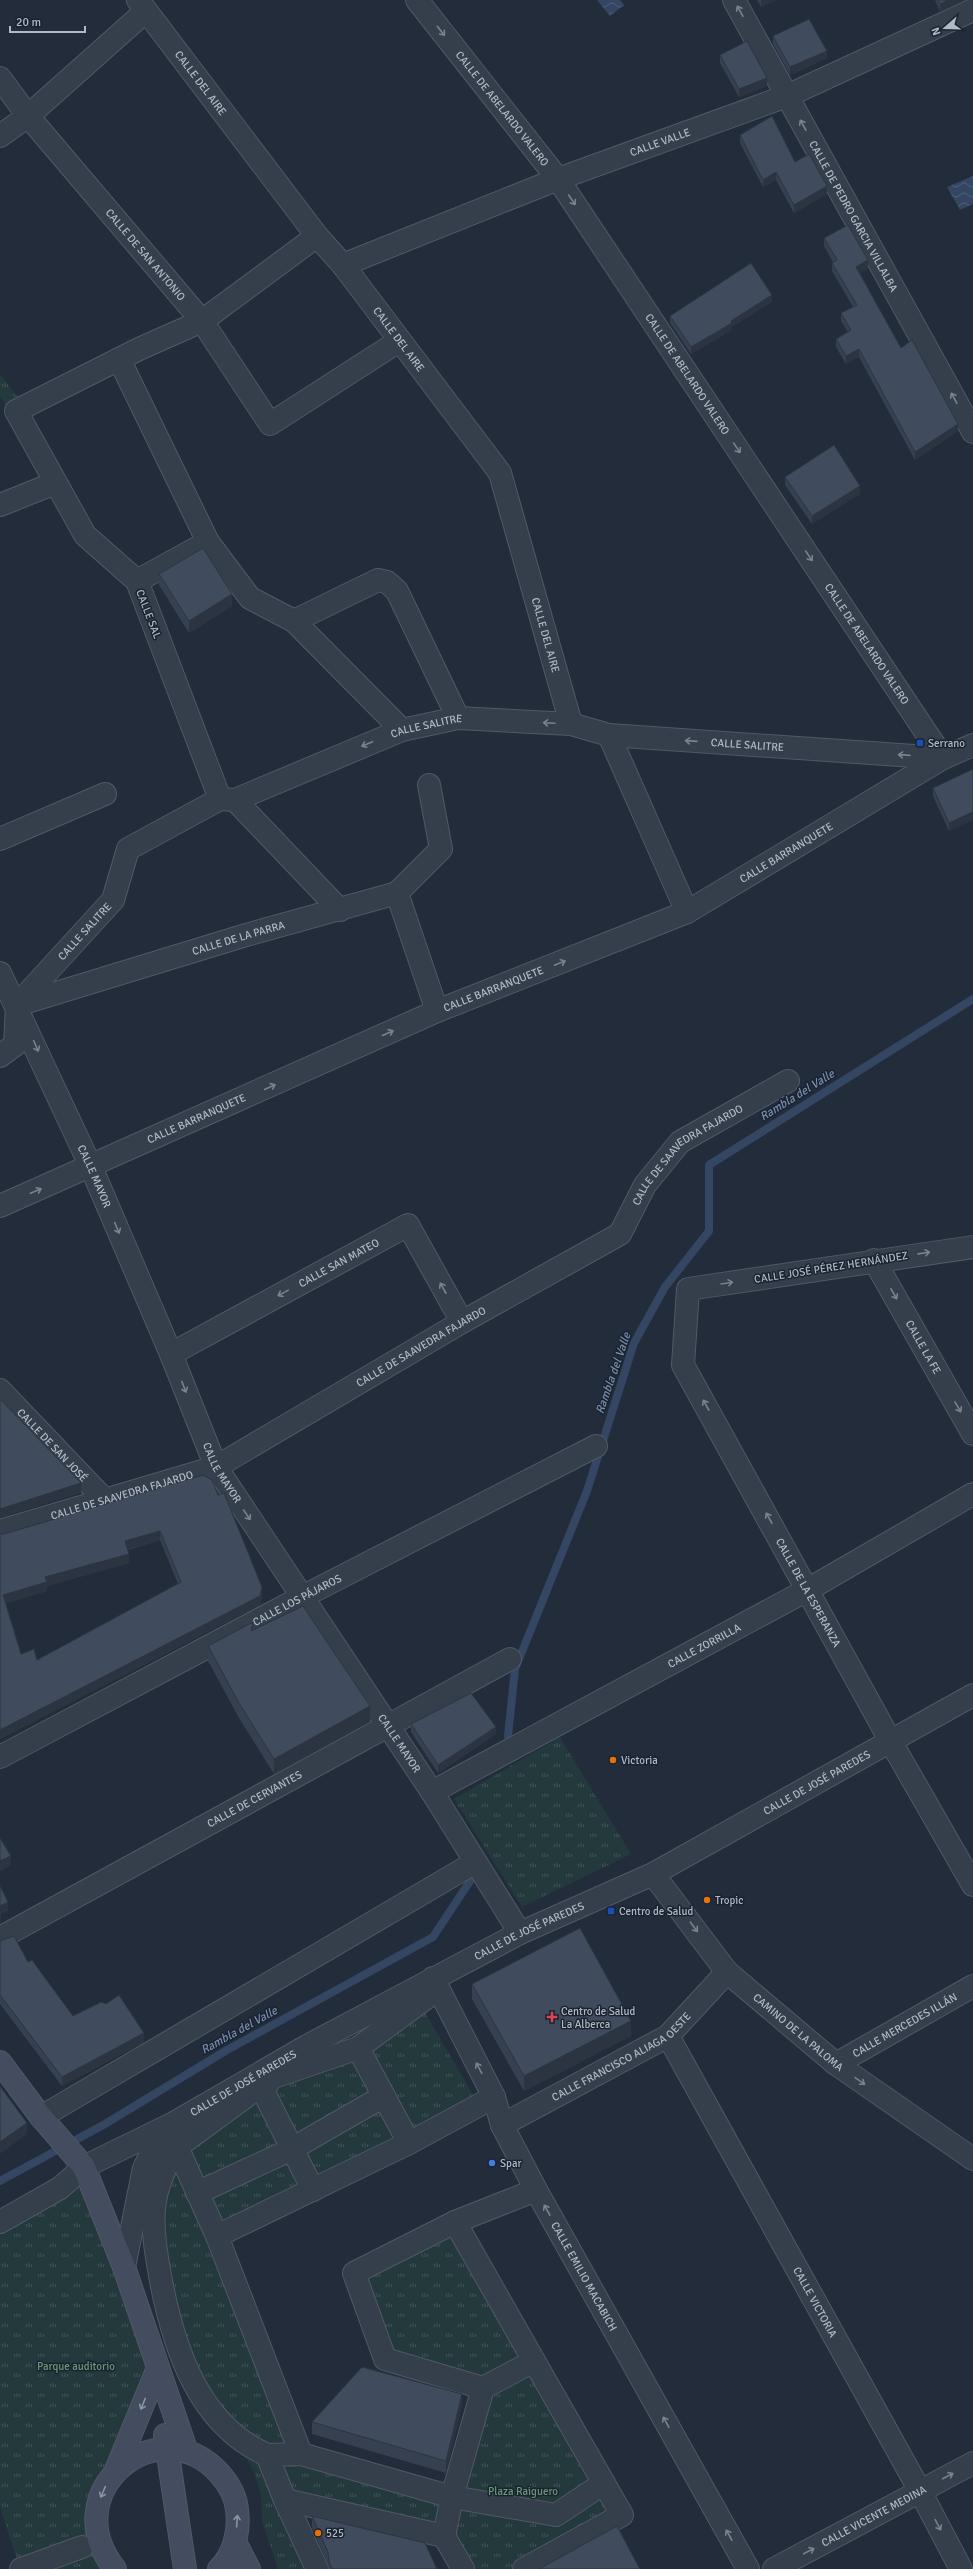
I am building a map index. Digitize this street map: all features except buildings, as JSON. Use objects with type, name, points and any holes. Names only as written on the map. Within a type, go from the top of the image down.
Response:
[{"type":"main road","points":[[0,2062],[41,2117],[84,2167],[124,2267],[187,2452]]},
{"type":"main road","points":[[158,2368],[166,2449],[185,2569]]},
{"type":"main road","points":[[115,2569],[104,2555],[96,2532],[96,2514],[102,2490],[116,2470],[158,2368]]},
{"type":"main road","points":[[116,2470],[137,2456],[166,2449],[187,2452],[210,2463],[227,2482],[237,2504],[238,2517],[235,2542],[224,2564],[219,2569]]},
{"type":"main road","points":[[235,2542],[249,2569]]},
{"type":"street","name":"CALLE DE ABELARDO VALERO","points":[[417,0],[558,179],[943,758]]},
{"type":"street","name":"CALLE DE PEDRO GARCIA VILLALBA","points":[[734,0],[973,432]]},
{"type":"street","points":[[0,136],[28,116],[142,5]]},
{"type":"street","name":"CALLE DEL AIRE","points":[[142,5],[317,236],[343,265],[500,473],[571,724]]},
{"type":"street","name":"CALLE VALLE","points":[[343,265],[558,179],[787,96],[973,10]]},
{"type":"street","name":"CALLE DE SAN ANTONIO","points":[[0,78],[28,116],[202,321],[270,424],[399,341]]},
{"type":"street","points":[[317,236],[202,321],[119,359],[208,542],[250,598],[294,621],[402,730]]},
{"type":"street","name":"CALLE SAL","points":[[119,359],[16,411],[55,483],[85,534],[137,581],[227,799],[340,910]]},
{"type":"street","points":[[0,505],[55,483]]},
{"type":"street","points":[[137,581],[208,542]]},
{"type":"street","points":[[294,621],[378,580],[387,582],[397,591],[458,718]]},
{"type":"street","name":"CALLE SALITRE","points":[[17,1005],[113,900],[128,849],[227,799],[402,730],[458,718],[571,724],[609,735],[943,758]]},
{"type":"street","points":[[609,735],[687,912]]},
{"type":"street","name":"CALLE BARRANQUETE","points":[[0,1206],[91,1167],[438,1011],[687,912],[943,758],[973,745]]},
{"type":"street","points":[[429,785],[441,849],[397,893],[438,1011]]},
{"type":"street","points":[[0,839],[105,794]]},
{"type":"street","name":"CALLE DE LA PARRA","points":[[17,1005],[246,935],[397,893]]},
{"type":"street","name":"CALLE MAYOR","points":[[0,973],[17,1005],[91,1167],[172,1354],[216,1467],[432,1792],[474,1863],[520,1933]]},
{"type":"street","points":[[0,1056],[15,1045],[17,1005]]},
{"type":"street","name":"CALLE DE SAAVEDRA FAJARDO","points":[[0,1531],[216,1467],[462,1322],[620,1234],[645,1185],[680,1142],[788,1081]]},
{"type":"street","name":"CALLE SAN MATEO","points":[[172,1354],[408,1225],[462,1322]]},
{"type":"street","name":"CALLE JOSÉ PÉREZ HERNÁNDEZ","points":[[688,1289],[874,1260],[973,1247]]},
{"type":"street","name":"CALLE LA FE","points":[[874,1260],[973,1434]]},
{"type":"street","name":"CALLE DE LA ESPERANZA","points":[[688,1289],[683,1365],[809,1589],[891,1742],[973,1885]]},
{"type":"street","name":"CALLE DE SAN JOSÉ","points":[[0,1390],[104,1499]]},
{"type":"street","name":"CALLE LOS PÁJAROS","points":[[0,1757],[302,1597],[596,1446]]},
{"type":"street","name":"CALLE ZORRILLA","points":[[432,1792],[809,1589],[973,1494]]},
{"type":"street","name":"CALLE DE CERVANTES","points":[[0,1938],[510,1660]]},
{"type":"street","name":"CALLE DE JOSÉ PAREDES","points":[[0,2222],[60,2188],[84,2167],[174,2123],[307,2046],[435,1984],[520,1933],[653,1874],[973,1695]]},
{"type":"street","points":[[41,2117],[474,1863]]},
{"type":"street","name":"CAMINO DE LA PALOMA","points":[[653,1874],[727,1972],[836,2064],[973,2159]]},
{"type":"street","name":"CALLE FRANCISCO ALIAGA OESTE","points":[[502,2125],[668,2036],[727,1972]]},
{"type":"street","points":[[435,1984],[358,2048],[271,2078],[177,2146],[162,2171],[154,2209],[157,2262],[169,2325],[198,2392],[228,2428],[250,2448],[267,2456],[301,2454],[452,2497],[556,2515],[604,2483]]},
{"type":"street","name":"CALLE EMILIO MACABICH","points":[[435,1984],[494,2096],[502,2125],[536,2190],[748,2569]]},
{"type":"street","name":"CALLE MERCEDES ILLÁN","points":[[836,2064],[973,1986]]},
{"type":"street","name":"CALLE VICTORIA","points":[[668,2036],[920,2491],[961,2569]]},
{"type":"street","points":[[358,2048],[409,2143]]},
{"type":"street","points":[[271,2078],[263,2092],[290,2150],[313,2190]]},
{"type":"street","points":[[197,2193],[290,2150],[384,2096]]},
{"type":"street","points":[[217,2236],[409,2143],[494,2096]]},
{"type":"street","points":[[124,2267],[144,2168],[152,2150],[174,2123]]},
{"type":"street","points":[[177,2146],[217,2236],[301,2454]]},
{"type":"street","points":[[534,2361],[483,2388],[385,2359],[354,2273],[455,2222],[536,2190]]},
{"type":"street","points":[[455,2222],[622,2515],[524,2569]]},
{"type":"street","points":[[462,2569],[444,2536],[452,2497],[483,2388]]},
{"type":"street","points":[[267,2456],[285,2500],[317,2569]]},
{"type":"street","name":"CALLE VICENTE MEDINA","points":[[774,2569],[973,2462]]},
{"type":"street","points":[[285,2500],[444,2536]]},
{"type":"street","points":[[21,2569],[82,2547]]},
{"type":"green space","points":[[0,374],[21,401],[17,420],[0,397]]},
{"type":"green space","points":[[560,1737],[631,1854],[522,1907],[454,1799]]},
{"type":"green space","name":"Plaza Raiguero","points":[[423,2009],[476,2100],[225,2236],[310,2447],[449,2485],[472,2387],[383,2360],[349,2273],[454,2216],[625,2517],[534,2569],[454,2569],[438,2538],[295,2504],[323,2569],[278,2569],[262,2521],[261,2496],[255,2475],[243,2451],[174,2357],[154,2172],[188,2118]]},
{"type":"green space","name":"Parque auditorio","points":[[84,2167],[158,2368],[102,2490],[115,2569],[20,2569],[0,2507],[0,2222]]},
{"type":"water","points":[[597,0],[620,0],[624,5],[610,16]]},
{"type":"water","points":[[973,176],[973,204],[960,210],[947,187]]},
{"type":"waterway","name":"Rambla del Valle","points":[[508,1736],[515,1669],[587,1491],[634,1343],[665,1287],[709,1231],[709,1165],[973,999]]},
{"type":"waterway","name":"Rambla del Valle","points":[[0,2181],[105,2124],[227,2050],[433,1937],[470,1881]]},
{"type":"place","name":"Serrano","points":[[920,743]]},
{"type":"place","name":"Victoria","points":[[613,1760]]},
{"type":"place","name":"Tropic","points":[[707,1900]]},
{"type":"place","name":"Centro de Salud","points":[[611,1911]]},
{"type":"place","name":"Centro de Salud La Alberca","points":[[552,2017]]},
{"type":"place","name":"Spar","points":[[492,2163]]},
{"type":"place","name":"525","points":[[318,2533]]}]
